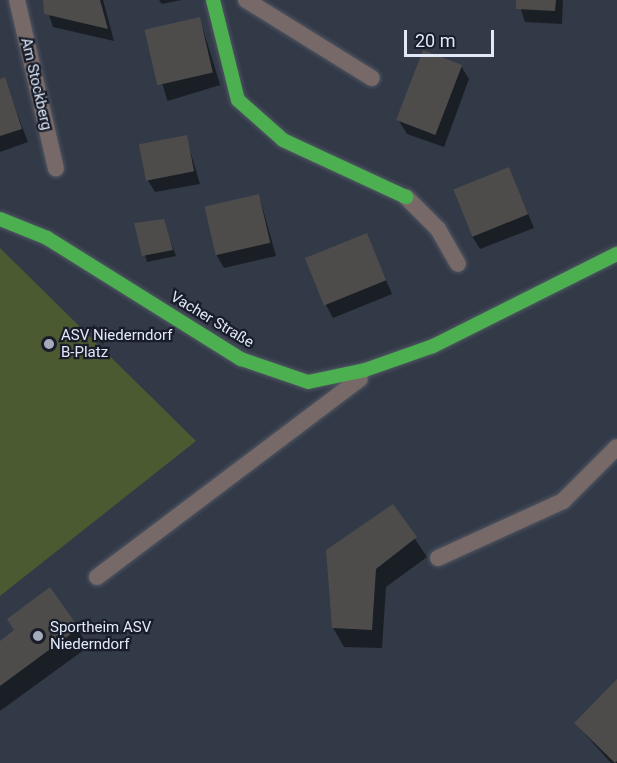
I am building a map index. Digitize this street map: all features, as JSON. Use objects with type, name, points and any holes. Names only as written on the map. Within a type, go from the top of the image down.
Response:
[{"type":"main road","points":[[213,0],[238,100],[283,140],[406,197]]},
{"type":"main road","name":"Vacher Straße","points":[[0,219],[47,238],[242,359],[308,382],[378,366],[433,346],[617,254]]},
{"type":"lane","name":"Am Stockberg","points":[[17,0],[56,168]]},
{"type":"lane","points":[[246,0],[372,78]]},
{"type":"lane","points":[[406,197],[438,229],[458,264]]},
{"type":"lane","points":[[97,577],[378,366]]},
{"type":"lane","points":[[438,558],[563,501],[617,447]]},
{"type":"green space","name":"ASV Niederndorf B-Platz","points":[[0,248],[196,441],[0,596]]},
{"type":"building","points":[[43,0],[100,0],[108,29],[44,14]]},
{"type":"building","points":[[516,0],[556,0],[555,11],[516,9]]},
{"type":"building","points":[[200,17],[213,73],[157,85],[144,30]]},
{"type":"building","points":[[423,50],[462,65],[435,135],[396,120]]},
{"type":"building","points":[[5,77],[22,129],[0,136],[0,79]]},
{"type":"building","points":[[187,135],[194,171],[146,181],[139,144]]},
{"type":"building","points":[[509,167],[528,214],[472,237],[453,189]]},
{"type":"building","points":[[259,194],[270,243],[216,255],[204,207]]},
{"type":"building","points":[[164,219],[173,250],[142,256],[134,223]]},
{"type":"building","points":[[367,233],[386,280],[324,305],[305,258]]},
{"type":"building","points":[[393,504],[417,537],[376,569],[372,630],[332,628],[326,550]]},
{"type":"building","name":"Sportheim ASV Niederndorf","points":[[50,587],[79,628],[0,686],[0,641],[14,630],[7,619]]},
{"type":"building","points":[[617,679],[617,761],[615,763],[574,723]]},
{"type":"traffic: fast","points":[[213,0],[238,100],[283,140],[406,197]]},
{"type":"traffic: fast","points":[[0,219],[47,238],[241,359],[308,382],[365,370],[433,346],[617,254]]},
{"type":"place","name":"ASV Niederndorf B-Platz","points":[[49,344]]},
{"type":"place","name":"Sportheim ASV Niederndorf","points":[[38,636]]}]
